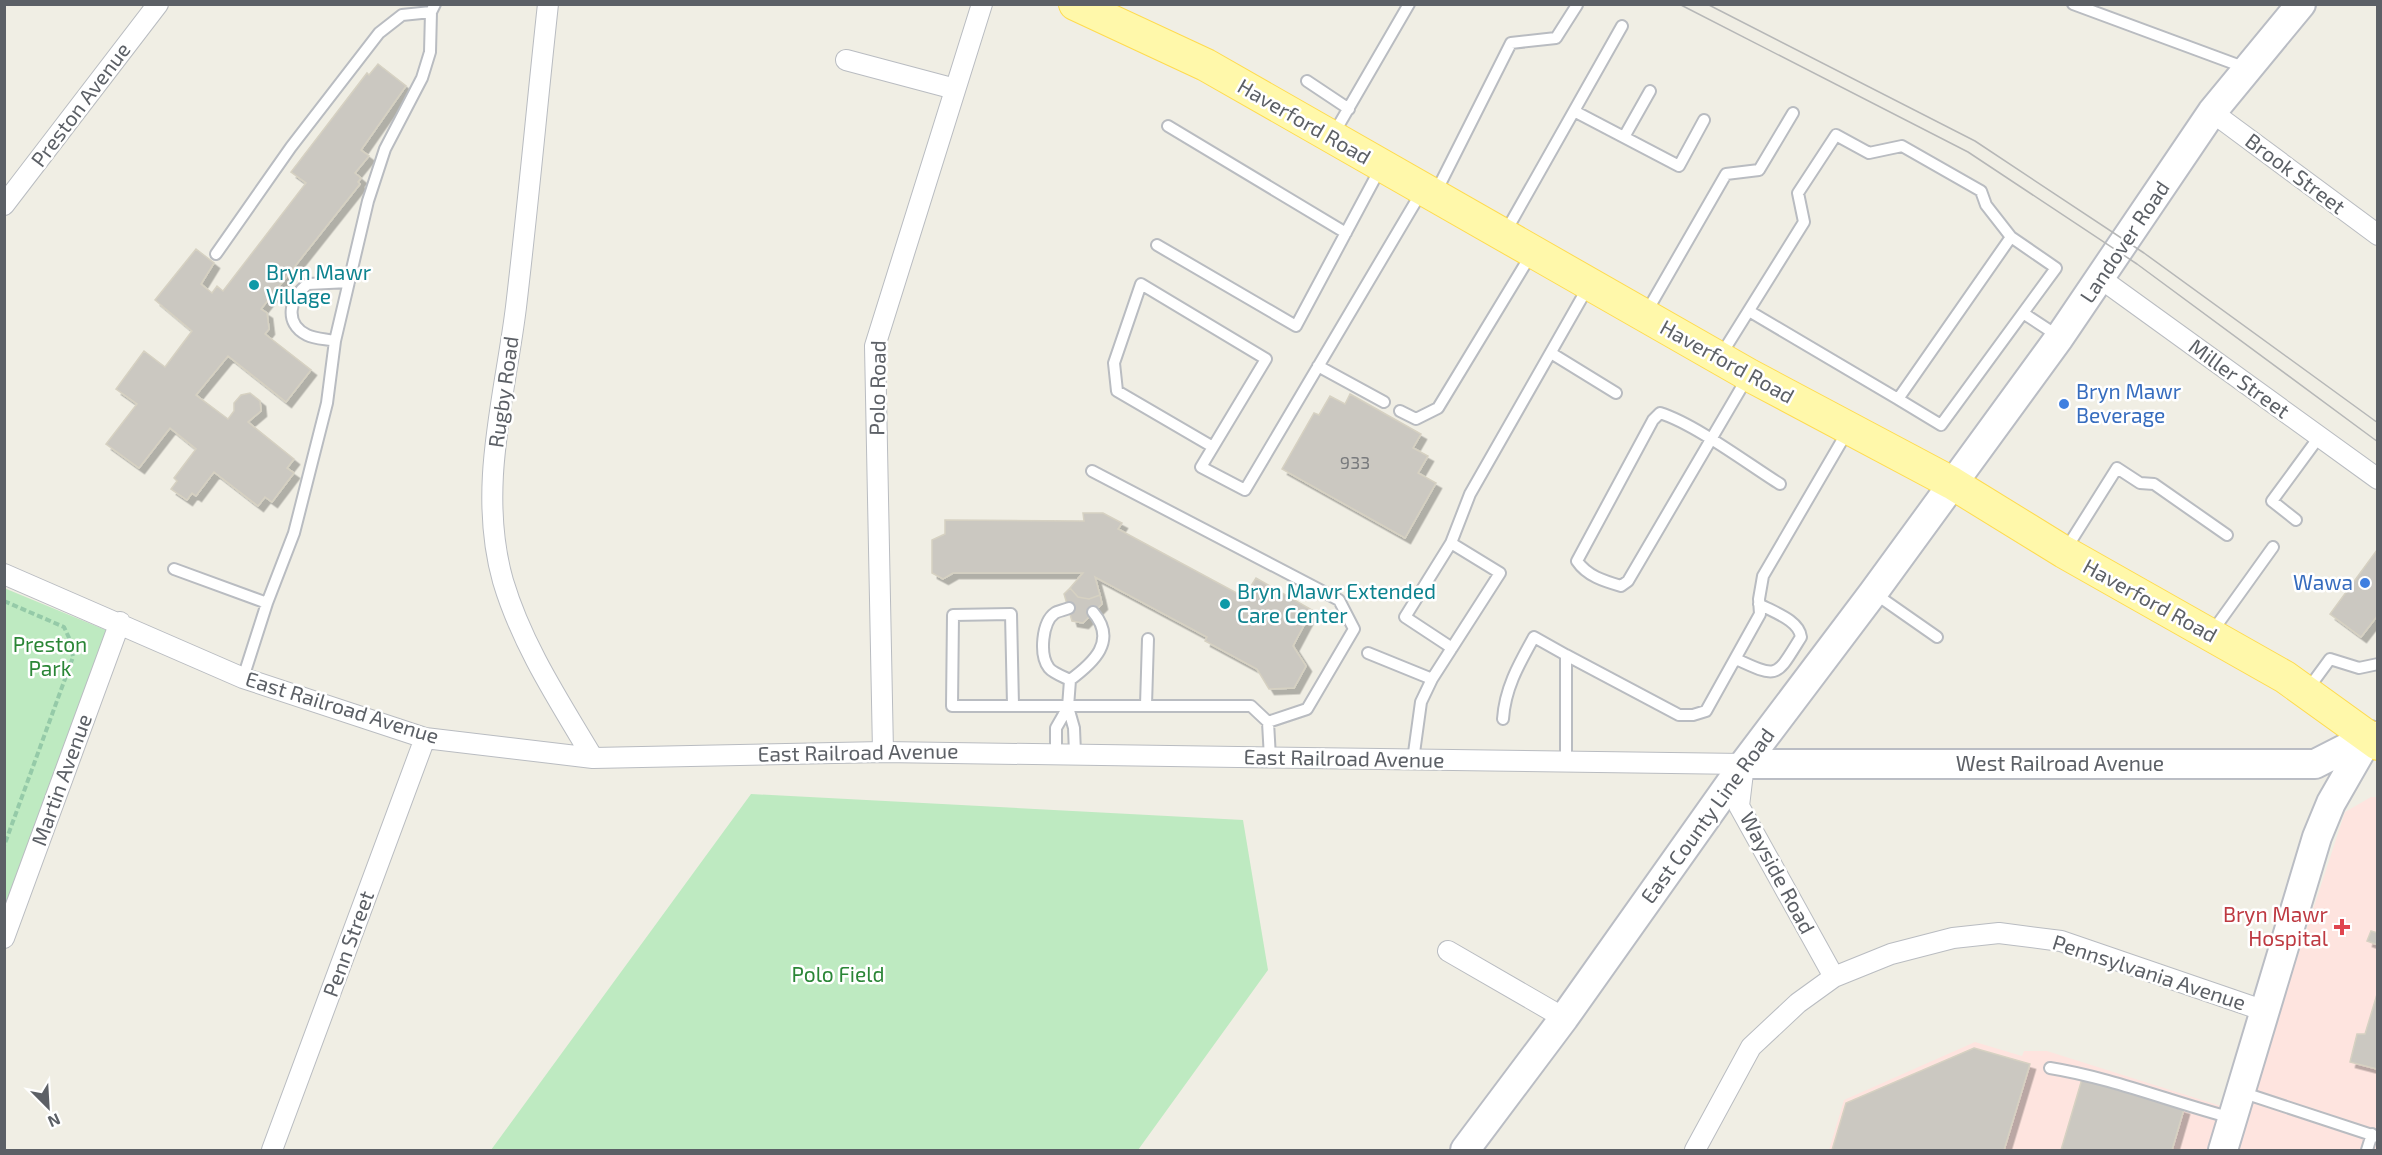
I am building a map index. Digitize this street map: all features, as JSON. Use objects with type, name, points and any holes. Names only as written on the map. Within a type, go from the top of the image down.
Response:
[{"type":"main road","name":"Haverford Road","points":[[1086,7],[1206,65],[1428,194],[1749,375],[1848,430],[1952,483],[2064,552],[2210,634],[2307,692],[2374,736]]},
{"type":"street","name":"Preston Avenue","points":[[4,205],[158,4]]},
{"type":"street","name":"Rugby Road","points":[[548,4],[516,309],[497,425],[493,516],[502,579],[518,624],[540,668],[593,758]]},
{"type":"street","name":"Polo Road","points":[[883,752],[875,346],[982,4]]},
{"type":"street","name":"Landover Road","points":[[1952,483],[2060,338],[2212,112],[2301,4]]},
{"type":"street","points":[[846,60],[955,89]]},
{"type":"street","name":"Brook Street","points":[[2212,112],[2378,236]]},
{"type":"street","name":"Miller Street","points":[[2100,278],[2378,479]]},
{"type":"street","name":"East County Line Road","points":[[1465,1150],[1564,1018],[1744,764],[1874,593],[1952,483]]},
{"type":"street","name":"East Railroad Avenue","points":[[4,574],[120,622],[243,678],[425,738],[593,758],[883,752],[1744,764]]},
{"type":"street","name":"Martin Avenue","points":[[4,938],[120,622]]},
{"type":"street","points":[[2223,1150],[2317,837],[2331,802],[2374,736]]},
{"type":"street","name":"West Railroad Avenue","points":[[1744,764],[2315,764],[2374,736]]},
{"type":"street","name":"Penn Street","points":[[272,1150],[425,738]]},
{"type":"street","name":"Wayside Road","points":[[1744,764],[1739,806],[1834,977]]},
{"type":"street","name":"Pennsylvania Avenue","points":[[1695,1150],[1751,1047],[1798,1002],[1834,977],[1891,954],[1953,938],[1999,933],[2061,941],[2265,1011]]},
{"type":"street","points":[[1448,951],[1564,1018]]},
{"type":"lane","points":[[1332,138],[1409,4]]},
{"type":"lane","points":[[2073,4],[2247,68]]},
{"type":"lane","points":[[1213,447],[1117,391],[1114,363],[1141,284],[1266,359],[1202,467],[1245,490],[1318,366],[1428,194],[1511,43],[1556,38],[1577,5]]},
{"type":"lane","points":[[216,254],[291,147],[379,33],[402,15],[433,8],[430,52],[422,78],[385,149],[368,201],[335,341],[327,403],[297,522],[267,603],[243,678]]},
{"type":"lane","points":[[1504,236],[1622,26]]},
{"type":"lane","points":[[1307,81],[1349,108]]},
{"type":"lane","points":[[1624,137],[1650,91]]},
{"type":"lane","points":[[1574,111],[1679,166],[1704,120]]},
{"type":"lane","points":[[1645,316],[1726,174],[1759,170],[1793,113]]},
{"type":"lane","points":[[1168,126],[1346,233]]},
{"type":"lane","points":[[1720,358],[1749,310],[1804,222],[1798,193],[1836,135],[1869,153],[1902,146],[1981,191],[1986,205],[2011,237],[2056,268],[1941,425],[1749,310]]},
{"type":"lane","points":[[1157,245],[1296,326],[1382,167]]},
{"type":"lane","points":[[1898,399],[2011,237]]},
{"type":"lane","points":[[1400,411],[1416,419],[1438,408],[1532,252]]},
{"type":"lane","points":[[335,341],[308,336],[299,330],[291,310],[293,299],[308,284],[349,282]]},
{"type":"lane","points":[[1452,648],[1405,617],[1451,543],[1470,494],[1590,285]]},
{"type":"lane","points":[[2023,313],[2060,338]]},
{"type":"lane","points":[[1551,354],[1616,393]]},
{"type":"lane","points":[[1318,366],[1384,402]]},
{"type":"lane","points":[[1749,375],[1712,441],[1628,581],[1621,586],[1584,572],[1577,561],[1653,420],[1660,413],[1672,417],[1712,441],[1780,484]]},
{"type":"lane","points":[[1503,719],[1504,701],[1511,681],[1534,637],[1679,715],[1694,715],[1706,711],[1760,614],[1763,576],[1848,430]]},
{"type":"lane","points":[[2296,520],[2272,501],[2319,437]]},
{"type":"lane","points":[[2064,552],[2117,468],[2140,483],[2154,484],[2227,535]]},
{"type":"lane","points":[[1092,471],[1339,600],[1353,629],[1348,639],[1307,708],[1268,722]]},
{"type":"lane","points":[[1413,760],[1420,702],[1432,679],[1500,573],[1451,543]]},
{"type":"lane","points":[[2210,634],[2273,547]]},
{"type":"lane","points":[[174,569],[267,603]]},
{"type":"lane","points":[[1874,593],[1938,637]]},
{"type":"lane","points":[[1736,659],[1765,672],[1773,673],[1782,667],[1802,637],[1800,631],[1792,623],[1759,604]]},
{"type":"lane","points":[[1069,608],[1055,614],[1045,625],[1045,656],[1049,668],[1070,680]]},
{"type":"lane","points":[[1065,753],[1074,728],[1068,707],[1070,680],[1091,664],[1103,647],[1104,630],[1093,612]]},
{"type":"lane","points":[[1013,705],[1011,614],[952,615],[952,706],[1251,706],[1268,722],[1270,758]]},
{"type":"lane","points":[[1146,705],[1148,639]]},
{"type":"lane","points":[[1368,653],[1432,679]]},
{"type":"lane","points":[[1566,655],[1566,761]]},
{"type":"lane","points":[[2307,692],[2330,659],[2359,668],[2378,664]]},
{"type":"lane","points":[[1065,753],[1056,728],[1068,707]]},
{"type":"lane","points":[[2050,1068],[2093,1075],[2168,1101],[2237,1105],[2375,1136],[2367,1150]]},
{"type":"path","points":[[4,601],[64,627],[70,640],[73,657],[4,846]]},
{"type":"shaded area","name":"Bryn Mawr Hospital","points":[[2371,797],[2377,797],[2377,1150],[1829,1150],[1844,1100],[1975,1042],[2022,1056],[2024,1051],[2047,1051],[2246,1114],[2345,812]]},
{"type":"green space","name":"Preston Park","points":[[4,588],[108,631],[5,910]]},
{"type":"green space","name":"Polo Field","points":[[751,794],[1243,820],[1268,970],[1138,1150],[491,1150]]},
{"type":"building","name":"Bryn Mawr Village","points":[[378,64],[406,86],[361,150],[369,156],[355,173],[361,178],[358,182],[360,184],[261,309],[267,313],[269,329],[265,334],[311,370],[286,402],[228,356],[196,395],[228,419],[234,411],[234,403],[241,395],[250,393],[260,401],[261,411],[248,422],[294,459],[287,468],[294,473],[272,502],[265,497],[258,506],[214,472],[196,496],[192,493],[187,500],[171,489],[177,481],[174,478],[196,449],[170,428],[139,468],[106,444],[137,404],[116,389],[144,351],[165,367],[192,331],[155,300],[196,249],[214,263],[201,284],[212,293],[217,286],[223,291],[306,183],[291,172],[367,73],[369,75]]},
{"type":"building","points":[[1350,394],[1421,434],[1413,448],[1428,456],[1418,473],[1436,483],[1405,538],[1282,469],[1314,413],[1319,415],[1330,396],[1345,404]]},
{"type":"building","name":"Bryn Mawr Extended Care Center","points":[[1083,513],[1103,513],[1122,523],[1118,529],[1244,597],[1256,578],[1312,610],[1293,646],[1306,666],[1294,688],[1269,689],[1257,669],[1205,641],[1207,637],[1095,577],[1100,595],[1089,599],[1078,597],[1070,588],[1083,573],[953,573],[943,579],[932,573],[932,540],[945,534],[945,520],[1084,521]]},
{"type":"building","name":"Wawa","points":[[2377,550],[2378,615],[2361,637],[2330,614]]},
{"type":"building","points":[[1070,588],[1078,597],[1089,599],[1100,595],[1102,604],[1083,623],[1072,621],[1064,594]]},
{"type":"building","name":"Bryn Mawr Hospital","points":[[2371,931],[2378,933],[2378,945],[2367,941]]},
{"type":"building","points":[[2378,991],[2377,1069],[2350,1062],[2357,1034],[2365,1034]]},
{"type":"building","points":[[1974,1048],[2030,1064],[2004,1150],[1832,1150],[1846,1103]]},
{"type":"building","points":[[2082,1079],[2184,1109],[2172,1150],[2061,1150]]},
{"type":"tram line","points":[[1679,4],[1968,152],[2137,264],[2378,442]]},
{"type":"tram line","points":[[1707,4],[1975,141],[2144,253],[2378,423]]},
{"type":"place","name":"Bryn Mawr Village","points":[[254,285]]},
{"type":"place","name":"Bryn Mawr Beverage","points":[[2064,404]]},
{"type":"place","name":"Wawa","points":[[2365,583]]},
{"type":"place","name":"Bryn Mawr Extended Care Center","points":[[1225,604]]},
{"type":"place","name":"Bryn Mawr Hospital","points":[[2342,927]]}]
